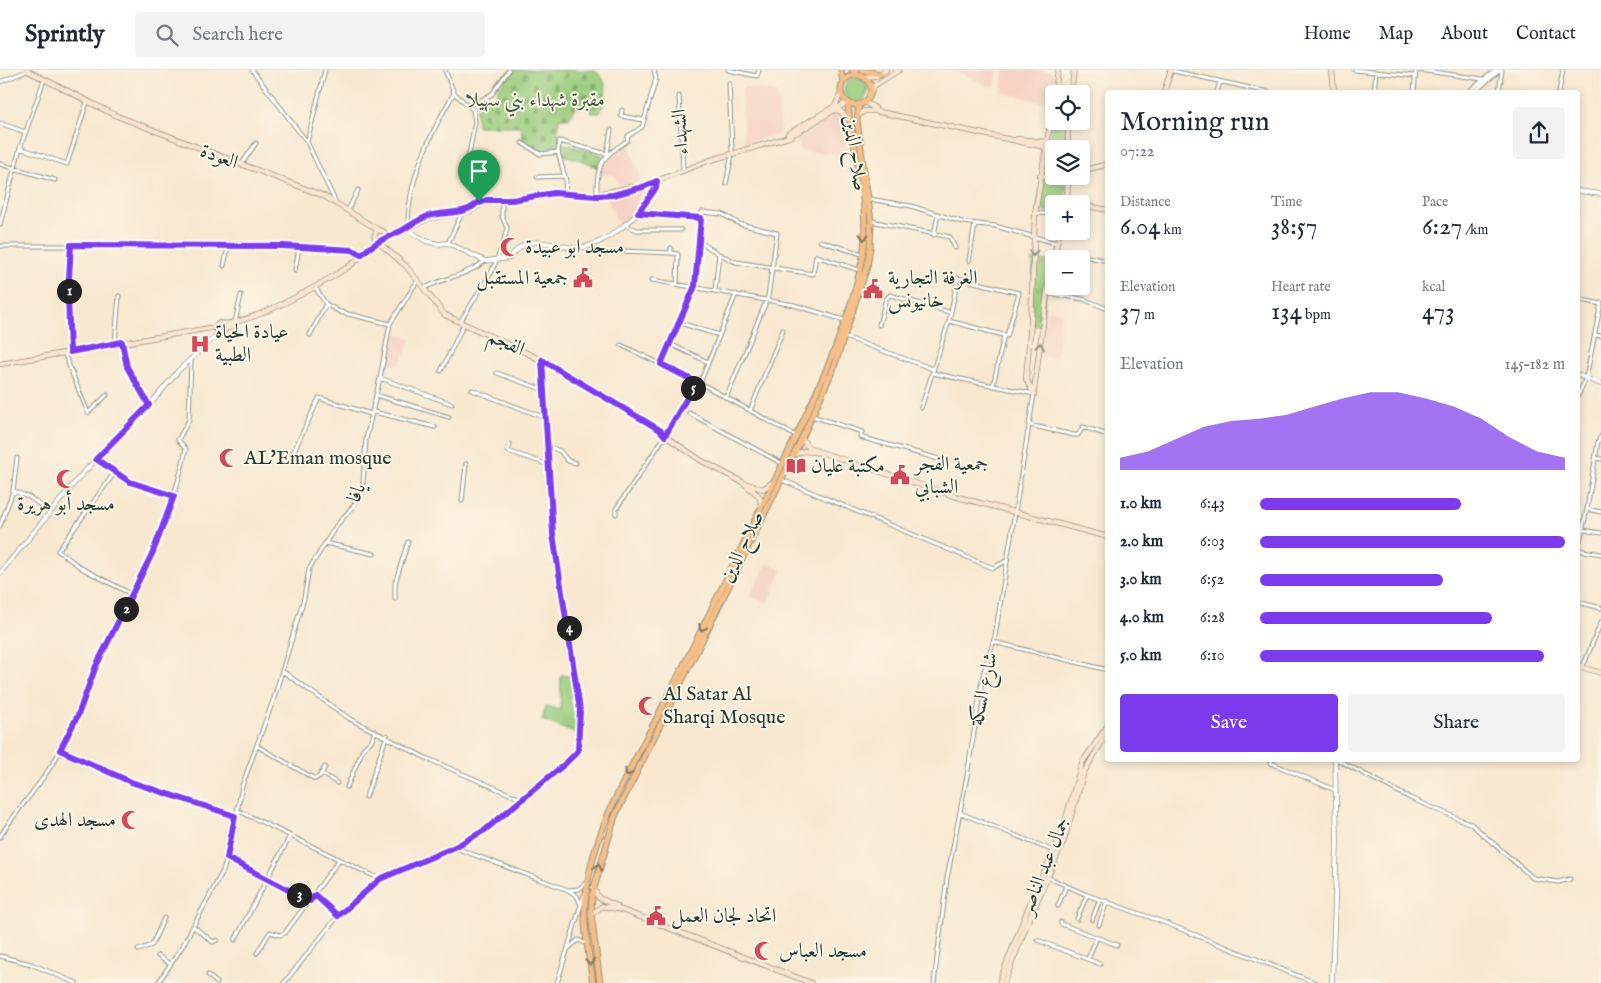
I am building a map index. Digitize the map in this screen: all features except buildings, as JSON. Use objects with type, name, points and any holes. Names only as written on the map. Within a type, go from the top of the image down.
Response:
[{"type":"highway","points":[[841,70],[843,83],[841,93],[848,102],[862,103],[870,95],[870,85],[862,74],[852,70]]},
{"type":"highway","points":[[843,83],[850,76],[880,74]]},
{"type":"highway","name":"صلاح الدين","points":[[600,983],[592,915],[594,888],[616,812],[715,610],[794,455],[799,437],[844,320],[860,270],[865,237],[857,156],[848,102]]},
{"type":"highway","name":"صلاح الدين","points":[[593,983],[587,944],[586,892],[611,808],[620,787],[715,610],[760,509],[783,464],[812,415],[834,367],[867,267],[870,247],[870,221],[857,117],[862,103]]},
{"type":"highway","points":[[828,364],[833,364],[834,367]]},
{"type":"highway","points":[[819,384],[822,387],[825,386]]},
{"type":"highway","points":[[620,787],[621,792],[626,792]]},
{"type":"highway","points":[[611,808],[615,808],[616,812]]},
{"type":"main road","name":"العودة","points":[[28,70],[87,102],[335,201],[381,231]]},
{"type":"main road","points":[[880,74],[886,70]]},
{"type":"main road","points":[[870,95],[875,85],[899,70]]},
{"type":"main road","points":[[1056,85],[1058,70]]},
{"type":"main road","points":[[1072,85],[1074,70]]},
{"type":"main road","points":[[1164,90],[1170,70]]},
{"type":"main road","points":[[1332,70],[1333,90]]},
{"type":"main road","points":[[375,239],[384,239],[430,215],[466,210],[480,202],[564,191],[597,193],[645,184],[683,168],[784,136],[835,106],[841,93]]},
{"type":"main road","points":[[406,228],[429,218],[462,213],[475,208],[480,202],[502,201],[554,193],[597,196],[613,195],[643,187],[732,153],[789,137],[848,102]]},
{"type":"main road","points":[[862,103],[869,107],[1045,144]]},
{"type":"main road","points":[[835,110],[840,111],[850,120]]},
{"type":"main road","points":[[857,117],[864,111],[875,110],[1045,144]]},
{"type":"main road","name":"شارع السكة","points":[[1034,394],[1026,379],[1034,212],[1045,144]]},
{"type":"main road","points":[[1090,170],[1105,167]]},
{"type":"main road","points":[[1040,176],[1045,176]]},
{"type":"main road","points":[[1067,195],[1068,185]]},
{"type":"main road","points":[[1090,207],[1105,209]]},
{"type":"main road","name":"العودة","points":[[366,223],[375,239]]},
{"type":"main road","name":"الفجم","points":[[381,231],[386,236],[384,239],[386,248]]},
{"type":"main road","points":[[225,327],[274,310],[346,269],[369,247],[375,239],[376,232],[396,233]]},
{"type":"main road","name":"الفجم","points":[[375,239],[418,280],[445,315],[542,360],[652,425],[702,461],[744,483]]},
{"type":"main road","name":"شارع السكة","points":[[1054,250],[1057,240]]},
{"type":"main road","points":[[216,327],[219,333],[225,327],[235,322],[315,287]]},
{"type":"main road","name":"شارع السكة","points":[[1034,394],[1047,295]]},
{"type":"main road","points":[[0,364],[216,327],[220,323],[225,327]]},
{"type":"main road","points":[[799,437],[807,446],[823,453],[1014,513],[1105,536]]},
{"type":"main road","points":[[794,455],[804,451],[814,454],[823,453]]},
{"type":"main road","points":[[744,483],[763,489],[774,482]]},
{"type":"main road","points":[[744,483],[760,497],[760,509]]},
{"type":"main road","points":[[1580,666],[1601,672]]},
{"type":"main road","name":"جمال عبد الناصر","points":[[1004,983],[1054,851],[1082,762],[1105,729]]},
{"type":"main road","name":"جمال عبد الناصر","points":[[999,983],[1066,832],[1084,772],[1105,737]]},
{"type":"main road","points":[[594,888],[599,898],[622,910],[811,983]]},
{"type":"main road","points":[[592,915],[602,906],[622,910]]},
{"type":"street","points":[[0,82],[28,70]]},
{"type":"street","points":[[252,70],[307,142],[335,201]]},
{"type":"street","points":[[307,142],[313,110],[325,70]]},
{"type":"street","points":[[445,70],[454,93],[473,110]]},
{"type":"street","points":[[480,202],[465,175],[475,122],[473,110],[476,103],[492,94],[509,70]]},
{"type":"street","points":[[564,191],[565,176],[558,152],[559,141],[607,154],[627,141],[628,136],[642,127],[656,79],[654,70]]},
{"type":"street","points":[[728,70],[757,76],[759,70]]},
{"type":"street","points":[[1170,70],[1258,90]]},
{"type":"street","points":[[1354,70],[1415,76]]},
{"type":"street","points":[[1414,90],[1417,70],[1483,79]]},
{"type":"street","points":[[1470,90],[1496,70]]},
{"type":"street","points":[[1477,90],[1501,70]]},
{"type":"street","points":[[1499,90],[1502,78],[1501,70]]},
{"type":"street","points":[[1559,90],[1563,70]]},
{"type":"street","points":[[1374,90],[1376,72]]},
{"type":"street","points":[[1495,76],[1502,78]]},
{"type":"street","points":[[0,224],[1,213],[20,148],[44,80]]},
{"type":"street","points":[[1218,90],[1220,82]]},
{"type":"street","points":[[726,184],[732,153],[729,83]]},
{"type":"street","points":[[454,93],[414,177],[406,228],[414,236],[430,242],[448,243],[485,261]]},
{"type":"street","name":"الشهداء","points":[[678,96],[683,168]]},
{"type":"street","points":[[20,148],[67,164],[87,102]]},
{"type":"street","points":[[622,110],[621,116],[644,120]]},
{"type":"street","points":[[0,123],[25,132]]},
{"type":"street","points":[[597,193],[596,176],[607,154],[610,130]]},
{"type":"street","points":[[241,165],[256,143]]},
{"type":"street","points":[[522,143],[540,154],[558,152]]},
{"type":"street","points":[[0,164],[54,180]]},
{"type":"street","points":[[537,177],[565,176]]},
{"type":"street","points":[[425,288],[440,279],[475,269],[485,261],[510,258],[520,246],[532,242],[589,246],[625,226],[638,213],[656,188],[657,181]]},
{"type":"street","points":[[348,210],[358,190]]},
{"type":"street","points":[[1580,191],[1601,194]]},
{"type":"street","points":[[868,199],[911,206],[975,224],[996,226],[1056,243]]},
{"type":"street","points":[[441,372],[462,323],[498,259],[507,228],[502,216],[502,201]]},
{"type":"street","points":[[661,364],[680,323],[694,286],[702,212],[722,214],[740,224],[778,233],[766,300],[726,398]]},
{"type":"street","points":[[1034,212],[1045,213]]},
{"type":"street","points":[[448,243],[462,213]]},
{"type":"street","points":[[638,213],[701,218]]},
{"type":"street","points":[[934,235],[938,214]]},
{"type":"street","points":[[870,221],[950,237],[955,248]]},
{"type":"street","points":[[969,261],[975,224]]},
{"type":"street","points":[[625,226],[637,230],[681,230]]},
{"type":"street","points":[[820,241],[862,254]]},
{"type":"street","points":[[700,242],[736,262],[813,274],[816,256],[859,270]]},
{"type":"street","points":[[70,352],[68,295],[71,245]]},
{"type":"street","points":[[0,246],[298,247],[353,250],[361,255]]},
{"type":"street","points":[[224,266],[228,246]]},
{"type":"street","points":[[295,271],[298,247]]},
{"type":"street","points":[[671,248],[671,253]]},
{"type":"street","points":[[622,251],[678,254],[676,284]]},
{"type":"street","points":[[715,290],[719,254]]},
{"type":"street","points":[[1090,257],[1105,260]]},
{"type":"street","points":[[921,408],[949,321],[949,312],[958,278],[1019,293],[1008,336],[949,321]]},
{"type":"street","name":"يافا","points":[[158,983],[194,927],[223,871],[242,786],[282,671],[304,598],[310,569],[336,526],[355,504],[363,483],[366,439],[390,324],[418,280]]},
{"type":"street","points":[[652,280],[794,305],[844,320]]},
{"type":"street","points":[[315,287],[326,304],[340,312],[390,324]]},
{"type":"street","points":[[616,514],[616,509],[698,383],[736,294]]},
{"type":"street","points":[[235,322],[241,295]]},
{"type":"street","points":[[879,325],[886,299],[890,295],[949,312]]},
{"type":"street","points":[[1057,295],[1083,300],[1105,308]]},
{"type":"street","points":[[115,343],[119,296]]},
{"type":"street","points":[[1580,300],[1601,304],[1599,324],[1586,378],[1580,392]]},
{"type":"street","points":[[310,335],[326,304]]},
{"type":"street","points":[[680,323],[719,335]]},
{"type":"street","points":[[750,411],[783,330]]},
{"type":"street","points":[[0,573],[96,459],[149,405],[179,370],[219,333]]},
{"type":"street","points":[[992,386],[1004,335]]},
{"type":"street","points":[[1595,335],[1601,336]]},
{"type":"street","points":[[845,336],[933,371],[992,386],[1034,394]]},
{"type":"street","points":[[122,342],[127,367],[149,405]]},
{"type":"street","points":[[670,344],[708,362]]},
{"type":"street","points":[[621,345],[698,383],[799,437]]},
{"type":"street","points":[[64,353],[88,413],[107,395]]},
{"type":"street","points":[[0,837],[49,770],[60,750],[78,715],[96,666],[133,595],[167,520],[186,449],[178,440],[189,420],[191,359]]},
{"type":"street","points":[[284,983],[338,916],[380,879],[455,847],[485,830],[578,751],[580,710],[553,534],[542,360]]},
{"type":"street","points":[[497,373],[544,390]]},
{"type":"street","points":[[1580,376],[1601,384]]},
{"type":"street","points":[[380,378],[452,404]]},
{"type":"street","points":[[472,390],[507,401],[536,416],[546,418]]},
{"type":"street","points":[[376,394],[449,417]]},
{"type":"street","name":"شارع السكة","points":[[934,983],[947,878],[983,675],[994,642],[1034,394]]},
{"type":"street","points":[[292,455],[319,398],[371,414],[374,412],[435,427]]},
{"type":"street","points":[[689,413],[783,464]]},
{"type":"street","points":[[812,415],[862,432],[860,437],[939,459]]},
{"type":"street","points":[[1028,424],[1077,436],[1083,427],[1105,434]]},
{"type":"street","points":[[1580,540],[1598,442],[1601,436]]},
{"type":"street","points":[[510,444],[508,451],[548,465]]},
{"type":"street","points":[[548,446],[560,451],[568,461],[576,463]]},
{"type":"street","points":[[0,526],[13,491],[17,458]]},
{"type":"street","points":[[1596,458],[1601,459]]},
{"type":"street","points":[[96,459],[130,482],[174,496]]},
{"type":"street","points":[[462,501],[466,464]]},
{"type":"street","points":[[115,472],[58,551],[83,569],[133,595]]},
{"type":"street","points":[[781,480],[993,568],[1006,561]]},
{"type":"street","points":[[13,491],[30,497],[50,512]]},
{"type":"street","points":[[1587,509],[1601,512]]},
{"type":"street","points":[[1582,530],[1601,533]]},
{"type":"street","points":[[394,599],[395,583],[408,542]]},
{"type":"street","points":[[325,543],[374,554]]},
{"type":"street","points":[[1580,550],[1601,554]]},
{"type":"street","points":[[1580,603],[1601,608]]},
{"type":"street","points":[[1580,665],[1585,662],[1601,622]]},
{"type":"street","points":[[994,642],[1105,669]]},
{"type":"street","points":[[282,671],[350,719],[387,736],[428,759],[521,799]]},
{"type":"street","points":[[347,787],[363,749],[372,740],[375,731]]},
{"type":"street","points":[[366,796],[387,736]]},
{"type":"street","points":[[257,746],[315,779],[322,774],[325,767]]},
{"type":"street","points":[[60,750],[131,782],[235,816]]},
{"type":"street","points":[[1272,762],[1335,790]]},
{"type":"street","points":[[1332,983],[1337,842],[1336,762]]},
{"type":"street","points":[[1340,762],[1410,798],[1471,824],[1534,878],[1558,882],[1570,878]]},
{"type":"street","points":[[322,774],[336,783]]},
{"type":"street","points":[[237,810],[380,879]]},
{"type":"street","points":[[960,813],[1054,851]]},
{"type":"street","points":[[235,940],[290,836]]},
{"type":"street","points":[[455,847],[568,890],[577,896],[581,905]]},
{"type":"street","points":[[227,858],[310,901]]},
{"type":"street","points":[[257,953],[270,932],[280,935],[285,933],[340,860]]},
{"type":"street","points":[[1045,876],[1087,895],[1107,901],[1316,983]]},
{"type":"street","points":[[568,890],[579,889],[588,882]]},
{"type":"street","points":[[1058,906],[1066,886]]},
{"type":"street","points":[[557,983],[586,892]]},
{"type":"street","points":[[315,895],[338,916]]},
{"type":"street","points":[[1077,919],[1087,895]]},
{"type":"street","points":[[1092,920],[1100,899]]},
{"type":"street","points":[[1099,924],[1107,901]]},
{"type":"street","points":[[138,950],[152,945],[164,918]]},
{"type":"street","points":[[1061,922],[1117,945]]},
{"type":"street","points":[[194,927],[214,942],[217,940]]},
{"type":"street","points":[[1088,959],[1097,937]]},
{"type":"street","points":[[565,954],[576,941],[583,940],[587,944]]},
{"type":"street","points":[[1037,940],[1100,964]]},
{"type":"street","points":[[0,956],[31,964],[76,983]]},
{"type":"street","points":[[158,956],[170,964]]},
{"type":"street","points":[[208,975],[217,983]]},
{"type":"shaded area","points":[[955,70],[998,70],[995,85],[990,87]]},
{"type":"shaded area","points":[[1005,70],[1043,70],[1056,74],[1055,85],[1045,85],[1045,102],[1003,93],[1001,90]]},
{"type":"shaded area","points":[[744,87],[778,92],[780,134],[744,144],[742,89]]},
{"type":"shaded area","points":[[836,112],[842,117],[848,156],[801,150],[795,137]]},
{"type":"shaded area","points":[[628,141],[642,181],[621,188],[614,175],[598,174],[608,153]]},
{"type":"shaded area","points":[[651,187],[652,189],[634,214],[619,226],[607,198]]},
{"type":"shaded area","points":[[1047,310],[1062,312],[1056,358],[1040,356]]},
{"type":"shaded area","points":[[391,332],[411,339],[399,366],[385,361]]},
{"type":"shaded area","points":[[768,563],[783,570],[767,603],[749,596]]},
{"type":"green space","name":"مقبرة شهداء بني سهيلا","points":[[511,70],[594,70],[603,79],[606,90],[600,113],[591,113],[590,108],[575,107],[569,118],[559,118],[558,142],[603,155],[597,168],[587,162],[560,154],[559,150],[539,153],[522,141],[521,126],[477,126],[476,108],[494,97]]},
{"type":"green space","points":[[856,78],[864,82],[868,90],[864,98],[856,102],[848,98],[844,90],[848,82]]},
{"type":"green space","points":[[1051,130],[1066,130],[1066,140],[1049,140]]},
{"type":"green space","points":[[1045,163],[1045,185],[1066,185],[1066,189],[1065,195],[1045,195],[1045,211],[1037,210]]},
{"type":"green space","points":[[1033,260],[1045,261],[1045,295],[1042,326],[1032,325]]},
{"type":"green space","points":[[561,675],[574,677],[578,714],[577,734],[542,720],[546,706],[560,710]]},
{"type":"place","name":"مسجد ابو عبيدة","points":[[510,247]]},
{"type":"place","name":"جمعية المستقبل","points":[[583,278]]},
{"type":"place","name":"الغرفة التجارية خانيونس","points":[[873,289]]},
{"type":"place","name":"عيادة الحياة الطبية","points":[[200,344]]},
{"type":"place","name":"AL'Eman mosque","points":[[229,458]]},
{"type":"place","name":"مكتبة عليان","points":[[796,466]]},
{"type":"place","name":"جمعية الفجر الشبابي","points":[[900,475]]},
{"type":"place","name":"مسجد أبو هريرة","points":[[66,479]]},
{"type":"place","name":"Al Satar Al Sharqi Mosque","points":[[648,706]]},
{"type":"place","name":"مسجد الهدى","points":[[131,820]]},
{"type":"place","name":"اتحاد لجان العمل","points":[[656,916]]},
{"type":"place","name":"مسجد العباس","points":[[764,951]]},
{"type":"route","points":[[657,181],[656,188],[638,213],[701,218],[700,242],[697,245],[695,286],[661,364],[696,382],[665,436],[660,430],[574,377],[542,360],[548,446],[549,496],[553,534],[569,628],[580,710],[578,751],[485,830],[455,847],[380,879],[338,916],[315,895],[310,901],[268,880],[269,878],[250,868],[227,858],[235,816],[160,793],[60,750],[78,715],[90,677],[153,552],[167,520],[174,496],[130,482],[96,459],[149,405],[127,367],[122,342],[70,352],[68,295],[71,245],[283,246],[353,250],[361,255],[377,241],[403,230],[420,219],[430,215],[466,210],[479,201],[480,203],[487,200],[512,200],[554,193],[584,196],[613,195],[628,192],[657,181]]}]
